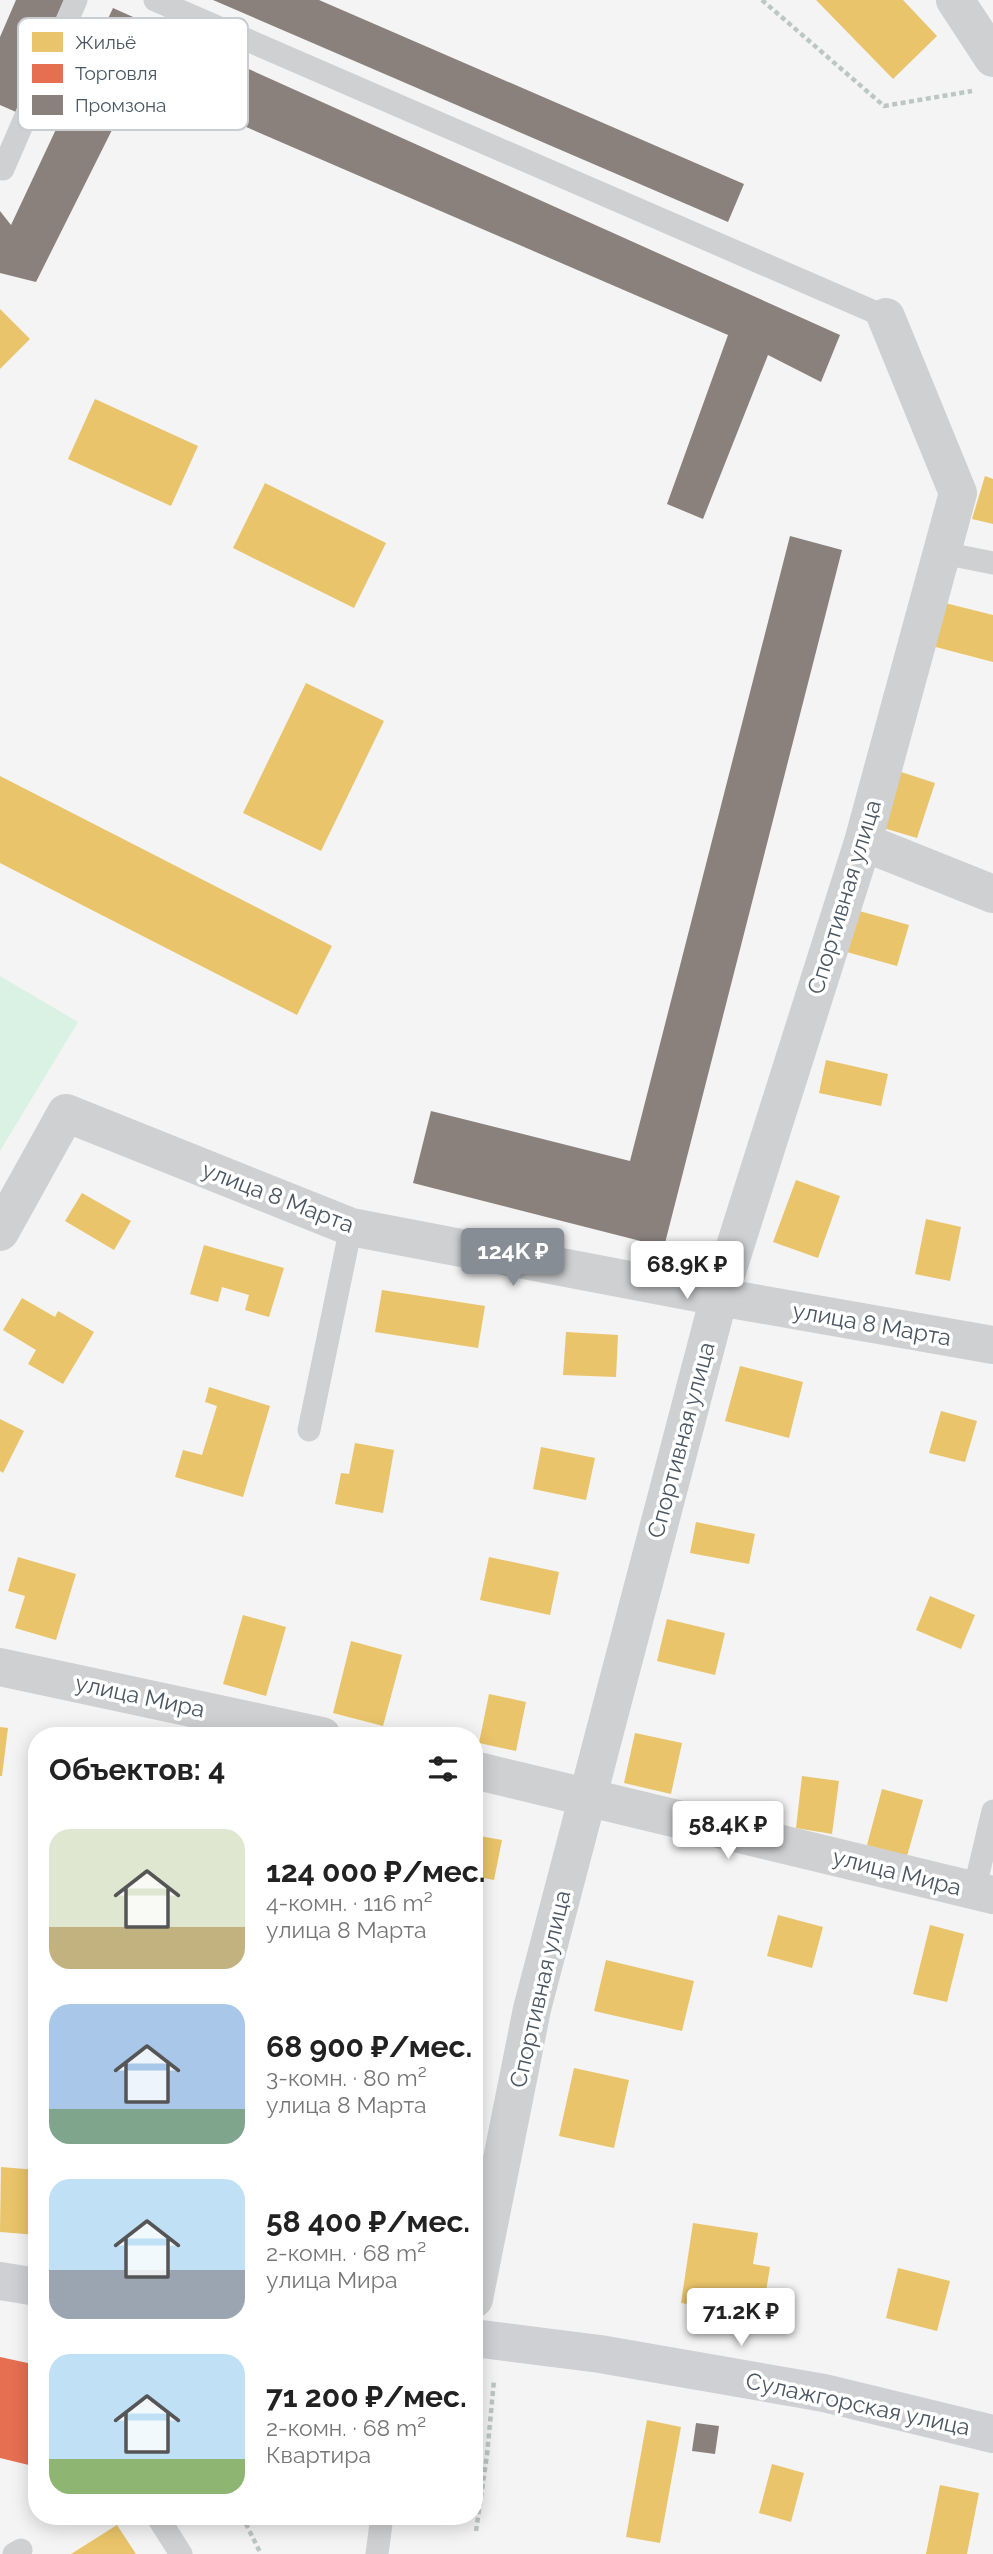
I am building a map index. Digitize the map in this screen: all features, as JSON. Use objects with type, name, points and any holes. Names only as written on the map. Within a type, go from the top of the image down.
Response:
[{"type":"main road","points":[[0,2281],[28,2286]]},
{"type":"main road","name":"Сулажгорская улица","points":[[486,2339],[600,2354],[824,2393],[993,2434]]},
{"type":"street","points":[[955,0],[986,74]]},
{"type":"street","name":"Спортивная улица","points":[[483,2255],[533,2009],[719,1297],[863,842],[958,493],[886,317]]},
{"type":"street","points":[[863,842],[993,894]]},
{"type":"street","name":"улица 8 Марта","points":[[0,1233],[66,1114],[351,1227],[719,1297],[993,1345]]},
{"type":"street","name":"улица Мира","points":[[0,1667],[280,1727]]},
{"type":"street","name":"улица Мира","points":[[483,1772],[984,1893]]},
{"type":"lane","points":[[68,18],[76,0]]},
{"type":"lane","points":[[155,0],[197,18]]},
{"type":"lane","points":[[248,40],[886,317]]},
{"type":"lane","points":[[0,165],[3,169],[20,130]]},
{"type":"lane","points":[[943,553],[993,563]]},
{"type":"lane","points":[[309,1430],[351,1227]]},
{"type":"lane","points":[[984,1893],[993,1811]]},
{"type":"lane","points":[[163,2525],[181,2554]]},
{"type":"lane","points":[[377,2554],[381,2525]]},
{"type":"path","points":[[762,0],[884,106],[986,74]]},
{"type":"path","points":[[483,2483],[487,2455],[486,2339]]},
{"type":"path","points":[[246,2525],[261,2554]]},
{"type":"path","points":[[476,2531],[477,2525]]},
{"type":"green space","points":[[0,976],[78,1022],[0,1151]]},
{"type":"building: Жильё","points":[[816,0],[903,0],[937,36],[893,79]]},
{"type":"building: Жильё","points":[[0,309],[30,339],[0,369]]},
{"type":"building: Жильё","points":[[95,399],[198,446],[171,506],[68,459]]},
{"type":"building: Жильё","points":[[985,476],[993,479],[993,524],[972,519]]},
{"type":"building: Жильё","points":[[265,483],[386,543],[354,608],[233,548]]},
{"type":"building: Жильё","points":[[945,603],[993,615],[993,662],[932,646]]},
{"type":"building: Жильё","points":[[306,683],[384,721],[321,851],[243,813]]},
{"type":"building: Жильё","points":[[898,771],[935,783],[917,838],[880,827]]},
{"type":"building: Жильё","points":[[0,776],[332,946],[297,1015],[0,863]]},
{"type":"building: Жильё","points":[[856,910],[909,925],[897,966],[843,951]]},
{"type":"building: Жильё","points":[[826,1060],[888,1074],[881,1106],[819,1093]]},
{"type":"building: Жильё","points":[[796,1180],[840,1196],[818,1258],[773,1242]]},
{"type":"building: Жильё","points":[[82,1193],[131,1221],[114,1250],[65,1221]]},
{"type":"building: Жильё","points":[[926,1219],[961,1227],[950,1281],[915,1274]]},
{"type":"building: Жильё","points":[[204,1245],[284,1268],[269,1317],[245,1310],[249,1295],[222,1287],[218,1302],[190,1294]]},
{"type":"building: Жильё","points":[[382,1290],[485,1306],[478,1348],[375,1332]]},
{"type":"building: Жильё","points":[[22,1298],[55,1317],[58,1311],[94,1332],[63,1384],[28,1364],[36,1350],[3,1330]]},
{"type":"building: Жильё","points":[[566,1332],[618,1335],[616,1377],[563,1375]]},
{"type":"building: Жильё","points":[[740,1366],[803,1382],[789,1438],[725,1421]]},
{"type":"building: Жильё","points":[[209,1387],[270,1406],[243,1497],[175,1477],[183,1450],[202,1455],[217,1406],[205,1402]]},
{"type":"building: Жильё","points":[[941,1411],[977,1421],[965,1462],[929,1453]]},
{"type":"building: Жильё","points":[[0,1419],[24,1431],[3,1473],[0,1471]]},
{"type":"building: Жильё","points":[[355,1443],[394,1450],[383,1513],[335,1504],[341,1473],[349,1474]]},
{"type":"building: Жильё","points":[[541,1447],[595,1458],[586,1500],[533,1489]]},
{"type":"building: Жильё","points":[[696,1522],[755,1534],[749,1564],[690,1553]]},
{"type":"building: Жильё","points":[[18,1557],[76,1574],[56,1640],[15,1628],[25,1596],[8,1591]]},
{"type":"building: Жильё","points":[[489,1557],[559,1572],[550,1615],[480,1600]]},
{"type":"building: Жильё","points":[[930,1596],[975,1615],[961,1649],[916,1630]]},
{"type":"building: Жильё","points":[[243,1615],[286,1627],[266,1696],[223,1684]]},
{"type":"building: Жильё","points":[[667,1619],[725,1633],[715,1675],[657,1661]]},
{"type":"building: Жильё","points":[[351,1641],[402,1655],[383,1726],[333,1713]]},
{"type":"building: Жильё","points":[[489,1694],[526,1702],[516,1751],[483,1744],[482,1727]]},
{"type":"building: Жильё","points":[[0,1727],[8,1728],[2,1776],[0,1776]]},
{"type":"building: Жильё","points":[[635,1733],[682,1743],[671,1794],[624,1783]]},
{"type":"building: Жильё","points":[[802,1776],[839,1781],[832,1834],[796,1828]]},
{"type":"building: Жильё","points":[[882,1789],[923,1800],[907,1856],[867,1845]]},
{"type":"building: Жильё","points":[[483,1837],[502,1840],[494,1880],[483,1878]]},
{"type":"building: Жильё","points":[[778,1915],[823,1927],[812,1968],[767,1956]]},
{"type":"building: Жильё","points":[[930,1925],[964,1934],[947,2002],[913,1994]]},
{"type":"building: Жильё","points":[[606,1960],[694,1981],[682,2031],[594,2011]]},
{"type":"building: Жильё","points":[[574,2068],[629,2080],[614,2148],[559,2136]]},
{"type":"building: Жильё","points":[[1,2167],[28,2169],[28,2234],[0,2232]]},
{"type":"building: Жильё","points":[[693,2223],[758,2233],[753,2264],[770,2267],[765,2298],[748,2295],[745,2313],[681,2303]]},
{"type":"building: Жильё","points":[[898,2268],[950,2281],[937,2331],[886,2318]]},
{"type":"building: Жильё","points":[[647,2420],[681,2427],[660,2543],[626,2537]]},
{"type":"building: Жильё","points":[[772,2464],[804,2473],[791,2522],[759,2513]]},
{"type":"building: Жильё","points":[[940,2485],[979,2493],[967,2554],[926,2554]]},
{"type":"building: Жильё","points":[[117,2525],[136,2554],[71,2554]]},
{"type":"building: Торговля","points":[[0,2357],[28,2363],[28,2465],[0,2458]]},
{"type":"building: Промзона","points":[[16,0],[64,0],[56,18],[18,18],[16,112],[0,105],[0,37]]},
{"type":"building: Промзона","points":[[213,0],[319,0],[744,184],[728,222]]},
{"type":"building: Промзона","points":[[113,8],[135,18],[108,18]]},
{"type":"building: Промзона","points":[[248,69],[840,335],[821,382],[768,355],[703,519],[667,504],[728,335],[248,128]]},
{"type":"building: Промзона","points":[[56,130],[112,130],[36,282],[0,273],[0,211],[11,225]]},
{"type":"building: Промзона","points":[[790,536],[842,550],[664,1247],[413,1183],[431,1111],[630,1161]]},
{"type":"building: Промзона","points":[[696,2423],[719,2426],[715,2454],[692,2451]]}]
